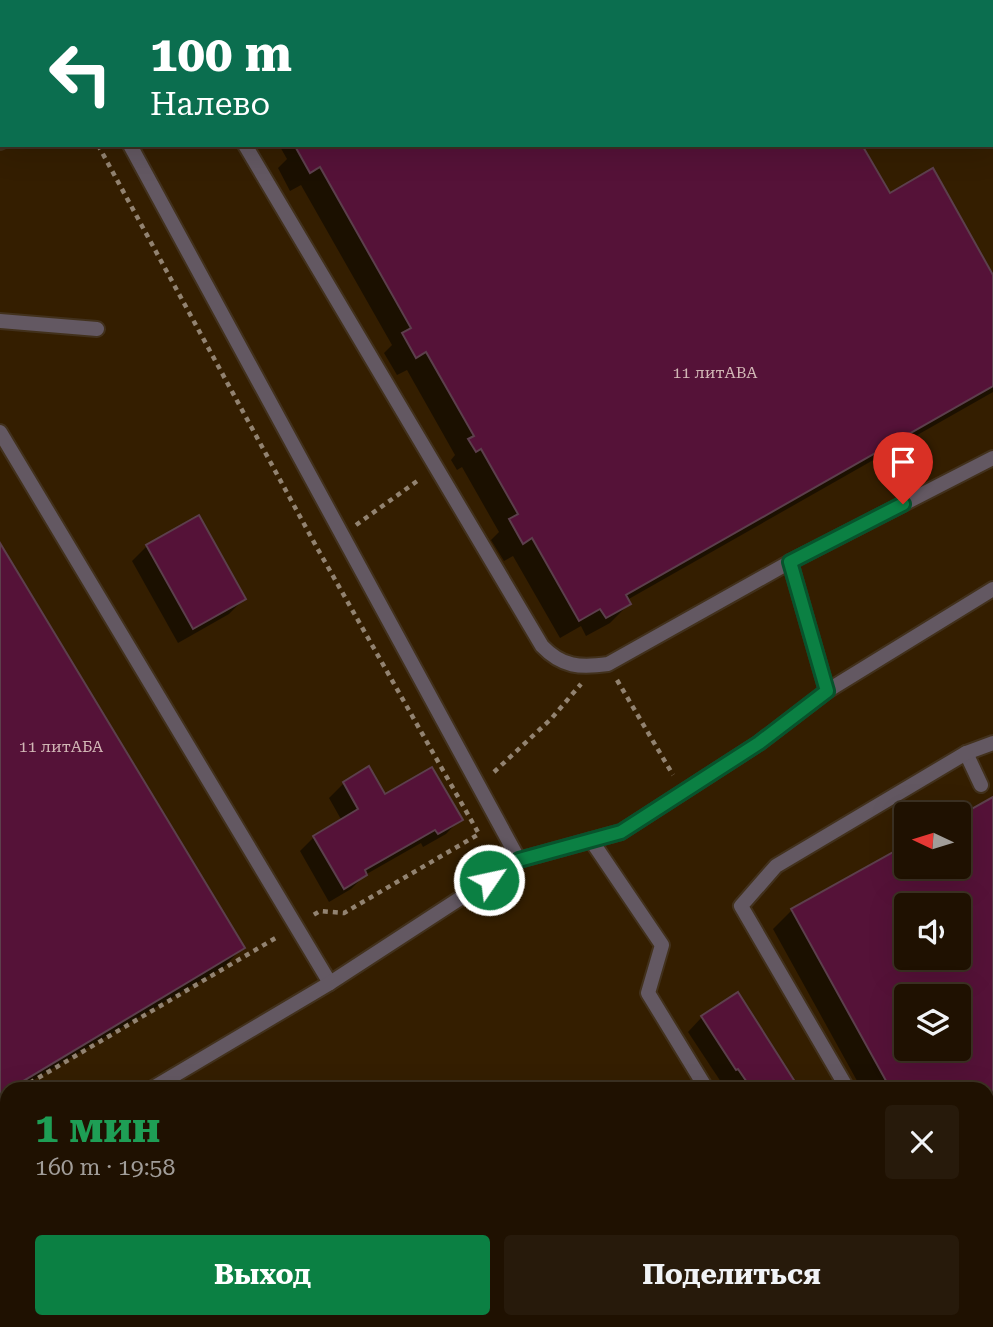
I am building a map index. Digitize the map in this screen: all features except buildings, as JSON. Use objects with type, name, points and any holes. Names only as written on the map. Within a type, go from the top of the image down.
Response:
[{"type":"lane","points":[[131,147],[519,860]]},
{"type":"lane","points":[[246,147],[439,467],[542,646],[564,664],[576,667],[608,664],[790,562],[993,458]]},
{"type":"lane","points":[[0,321],[97,328]]},
{"type":"lane","points":[[0,432],[330,983]]},
{"type":"lane","points":[[790,562],[827,691]]},
{"type":"lane","points":[[163,1082],[330,983],[519,860],[621,832],[759,743],[827,691],[993,589]]},
{"type":"lane","points":[[844,1082],[741,906],[776,866],[966,753],[993,743]]},
{"type":"lane","points":[[966,753],[981,785]]},
{"type":"lane","points":[[591,840],[662,945],[648,993],[702,1082]]},
{"type":"path","points":[[31,1082],[320,911],[344,913],[479,834],[316,546],[99,147]]},
{"type":"path","points":[[316,546],[439,467]]},
{"type":"path","points":[[608,664],[684,792]]},
{"type":"shaded area","points":[[0,147],[993,147],[993,1082],[0,1082]]},
{"type":"route","points":[[489,880],[519,860],[621,832],[759,743],[827,691],[790,562],[903,504]]}]
